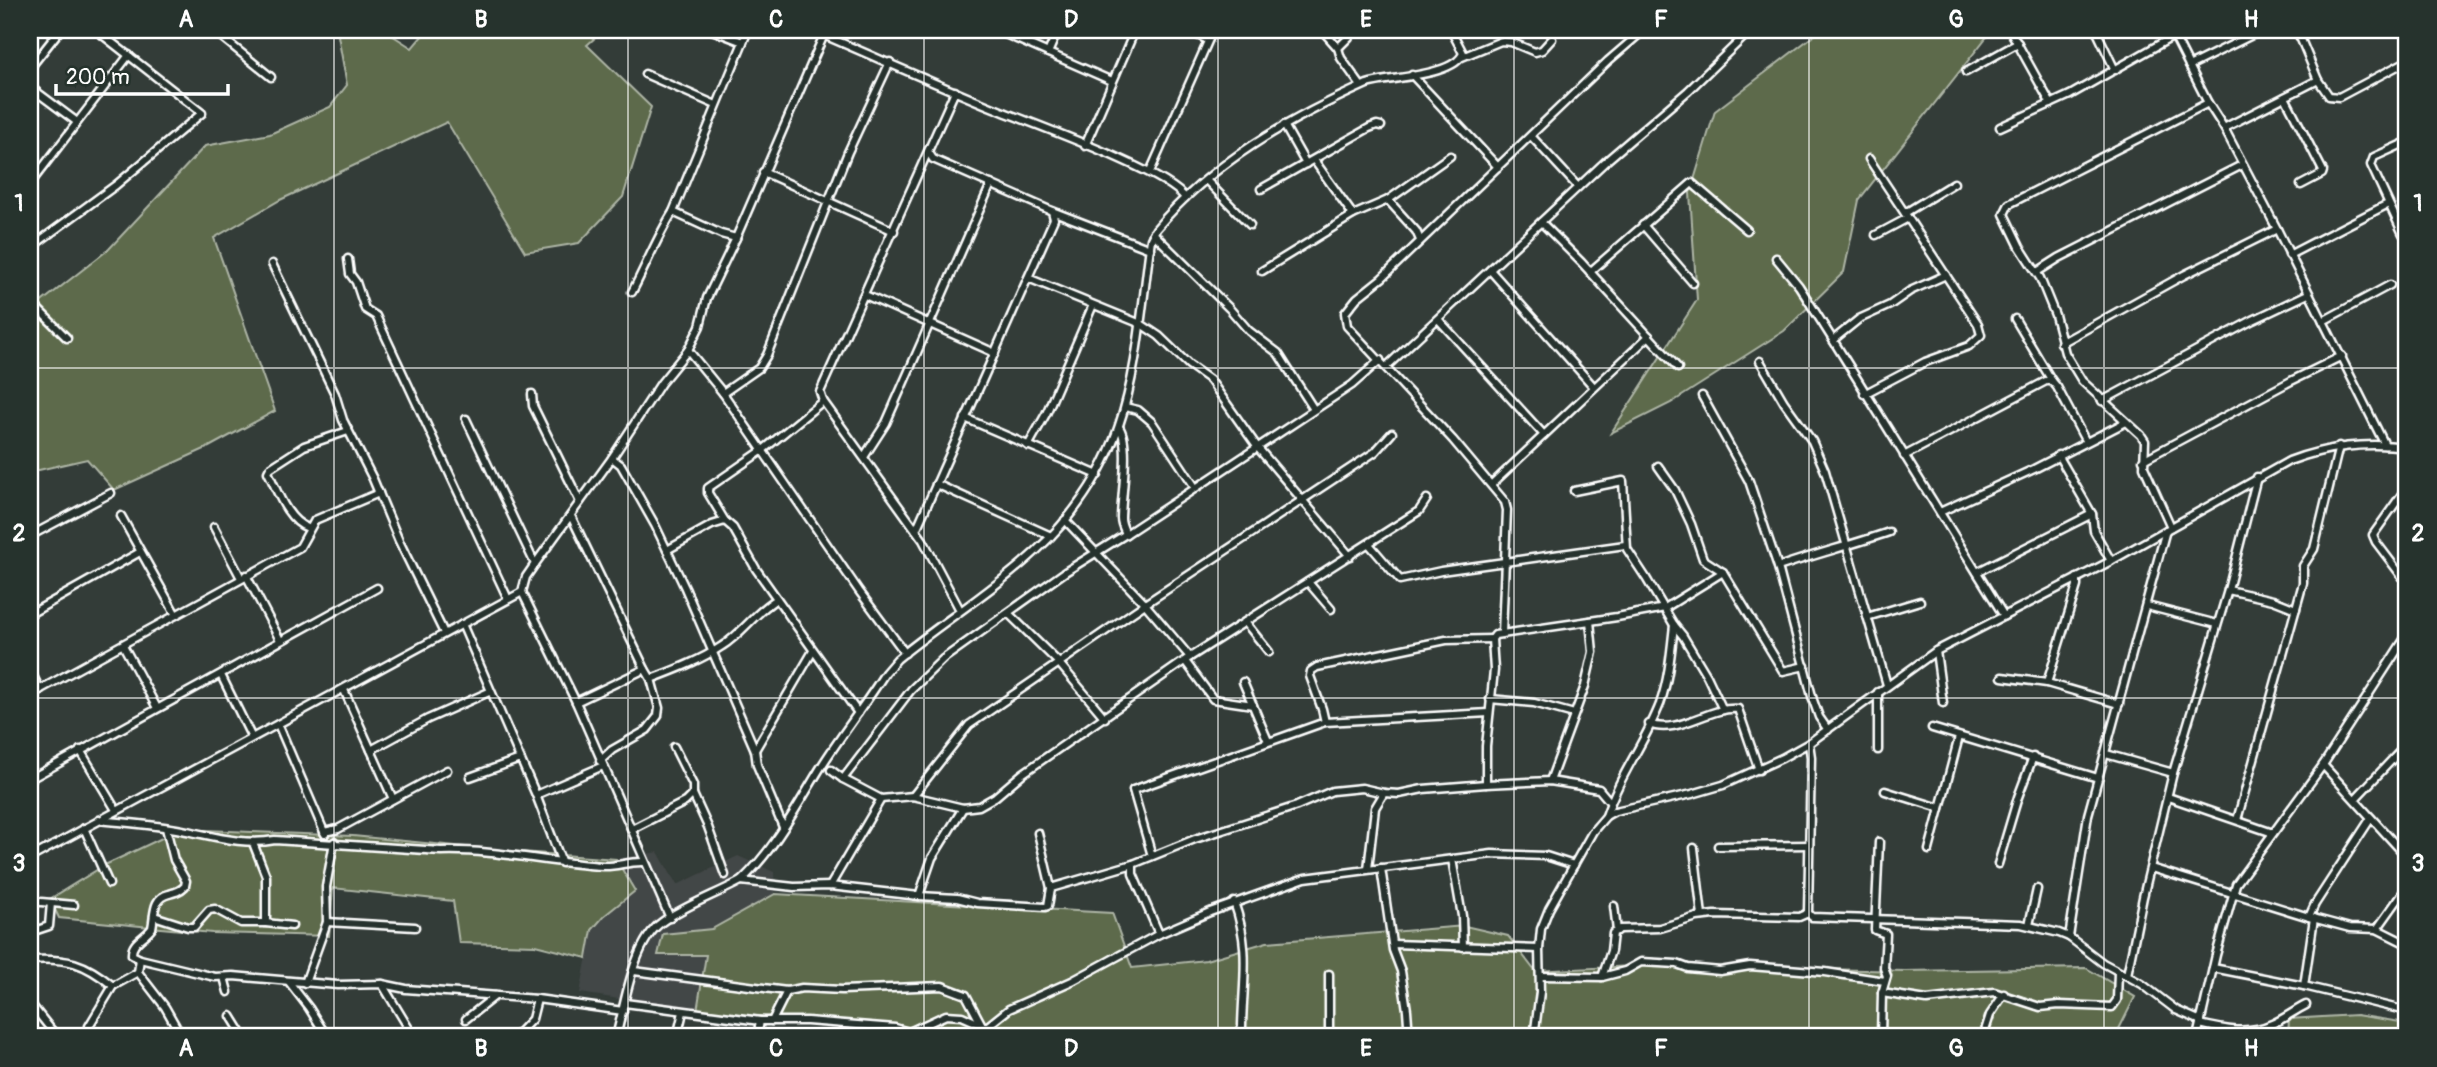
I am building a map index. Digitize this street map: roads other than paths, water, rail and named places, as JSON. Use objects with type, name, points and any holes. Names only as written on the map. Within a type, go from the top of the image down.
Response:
[{"type":"street","points":[[30,68],[60,30]]},
{"type":"street","points":[[30,248],[116,185],[202,113],[96,30]]},
{"type":"street","points":[[106,37],[111,30]]},
{"type":"street","points":[[213,30],[271,77]]},
{"type":"street","points":[[712,30],[743,42]]},
{"type":"street","points":[[632,292],[673,212],[748,30]]},
{"type":"street","points":[[812,30],[825,32],[955,91],[1150,172],[1176,187],[1185,198]]},
{"type":"street","points":[[996,30],[1112,81]]},
{"type":"street","points":[[1048,53],[1058,30]]},
{"type":"street","points":[[1085,146],[1135,30]]},
{"type":"street","points":[[1187,30],[1208,40]]},
{"type":"street","points":[[1150,172],[1213,30]]},
{"type":"street","points":[[1322,30],[1338,48],[1341,58],[1361,86]]},
{"type":"street","points":[[1451,30],[1461,47],[1462,57]]},
{"type":"street","points":[[1502,634],[1507,562],[1507,510],[1503,499],[1347,326],[1345,313],[1357,298],[1382,278],[1608,61],[1644,30]]},
{"type":"street","points":[[1386,367],[1751,30]]},
{"type":"street","points":[[2010,30],[2051,104]]},
{"type":"street","points":[[2096,30],[2115,69]]},
{"type":"street","points":[[2189,66],[2262,30]]},
{"type":"street","points":[[2294,30],[2300,37],[2318,80],[2329,96],[2339,97],[2407,61]]},
{"type":"street","points":[[2300,37],[2312,30]]},
{"type":"street","points":[[670,918],[576,702],[522,592],[526,577],[612,458],[661,383],[688,350],[700,326],[707,298],[736,238],[762,172],[825,32]]},
{"type":"street","points":[[2000,127],[2051,104],[2173,33],[2277,229],[2385,445]]},
{"type":"street","points":[[1338,48],[1349,37]]},
{"type":"street","points":[[616,1037],[634,971],[646,939],[657,926],[741,881],[770,851],[783,827],[885,673],[905,653],[1014,570],[1051,536],[1079,505],[1098,475],[1125,407],[1141,324],[1153,233],[1185,198],[1229,161],[1284,125],[1361,86],[1382,79],[1441,69],[1501,41],[1511,42],[1535,52],[1542,50],[1552,39]]},
{"type":"street","points":[[1966,72],[2018,43]]},
{"type":"street","points":[[31,179],[129,55]]},
{"type":"street","points":[[723,393],[759,368],[767,355],[827,203],[890,62]]},
{"type":"street","points":[[645,74],[716,105]]},
{"type":"street","points":[[1412,75],[1498,167]]},
{"type":"street","points":[[2224,128],[2318,80]]},
{"type":"street","points":[[30,87],[76,122]]},
{"type":"street","points":[[955,91],[821,389],[823,401],[933,557],[960,610]]},
{"type":"street","points":[[2285,97],[2323,171],[2301,185]]},
{"type":"street","points":[[2070,937],[2088,815],[2169,529],[2144,467],[2145,441],[2082,381],[2061,343],[2055,315],[2037,272],[2005,218],[2005,208],[2208,103]]},
{"type":"street","points":[[1284,125],[1306,164]]},
{"type":"street","points":[[1261,189],[1373,125],[1381,126]]},
{"type":"street","points":[[1531,136],[1578,187]]},
{"type":"street","points":[[2403,234],[2372,171],[2372,160],[2407,142]]},
{"type":"street","points":[[929,153],[933,159],[1052,211],[1150,249]]},
{"type":"street","points":[[1262,271],[1353,215],[1388,200],[1450,156]]},
{"type":"street","points":[[1864,394],[1925,362],[1969,346],[1981,335],[1978,324],[1869,159]]},
{"type":"street","points":[[1314,160],[1353,215]]},
{"type":"street","points":[[2037,272],[2059,258],[2242,165]]},
{"type":"street","points":[[762,172],[894,231]]},
{"type":"street","points":[[1206,180],[1250,225]]},
{"type":"street","points":[[1590,272],[1692,183],[1747,230]]},
{"type":"street","points":[[1875,235],[1954,183]]},
{"type":"street","points":[[864,457],[886,423],[991,184]]},
{"type":"street","points":[[1388,200],[1416,231],[1420,240]]},
{"type":"street","points":[[2289,255],[2388,204]]},
{"type":"street","points":[[916,530],[1054,219],[1052,211]]},
{"type":"street","points":[[673,212],[736,238]]},
{"type":"street","points":[[1541,222],[1678,368]]},
{"type":"street","points":[[1643,225],[1693,283]]},
{"type":"street","points":[[2061,343],[2184,275],[2277,229]]},
{"type":"street","points":[[1153,233],[1211,289],[1249,331],[1278,353],[1313,408]]},
{"type":"street","points":[[1776,258],[1799,286],[2004,616]]},
{"type":"street","points":[[348,259],[350,274],[356,282],[366,309],[376,316],[508,599]]},
{"type":"street","points":[[272,264],[335,394],[348,431],[444,633]]},
{"type":"street","points":[[1490,270],[1594,387]]},
{"type":"street","points":[[1833,340],[1859,319],[1946,275]]},
{"type":"street","points":[[1028,278],[1141,324],[1216,385],[1258,448],[1350,556]]},
{"type":"street","points":[[2323,321],[2390,285]]},
{"type":"street","points":[[2102,401],[2253,320],[2308,294]]},
{"type":"street","points":[[865,295],[995,353]]},
{"type":"street","points":[[30,301],[67,338]]},
{"type":"street","points":[[1028,446],[1093,305]]},
{"type":"street","points":[[1438,319],[1544,435]]},
{"type":"street","points":[[2015,319],[2086,442]]},
{"type":"street","points":[[1492,484],[1649,336]]},
{"type":"street","points":[[688,350],[723,393],[859,591],[905,653]]},
{"type":"street","points":[[2143,460],[2342,356]]},
{"type":"street","points":[[843,779],[904,698],[943,659],[1065,572],[1352,385],[1380,360]]},
{"type":"street","points":[[1760,361],[1784,402],[1812,441],[1825,471],[1888,685]]},
{"type":"street","points":[[1904,456],[2046,381],[2052,381]]},
{"type":"street","points":[[532,394],[533,406],[580,502]]},
{"type":"street","points":[[1702,396],[1749,481],[1778,567],[1819,717],[1828,730]]},
{"type":"street","points":[[823,401],[763,450],[708,488],[708,493],[777,599],[858,713]]},
{"type":"street","points":[[1125,407],[1146,415],[1159,430],[1195,487]]},
{"type":"street","points":[[965,418],[1098,475]]},
{"type":"street","points":[[466,419],[535,564]]},
{"type":"street","points":[[1940,512],[2126,422]]},
{"type":"street","points":[[1119,427],[1123,433],[1125,488],[1121,522],[1126,534]]},
{"type":"street","points":[[308,528],[302,526],[284,505],[268,472],[304,446],[348,431]]},
{"type":"street","points":[[913,796],[969,725],[1058,662],[1375,452],[1392,433]]},
{"type":"street","points":[[1534,1037],[1541,976],[1541,929],[1549,909],[1593,831],[1606,816],[1615,811],[1702,791],[1759,769],[1809,743],[1936,651],[2111,561],[2257,477],[2313,452],[2339,446],[2359,444],[2407,447]]},
{"type":"street","points":[[2237,820],[2303,583],[2303,566],[2314,549],[2339,446]]},
{"type":"street","points":[[2058,455],[2092,514],[2094,531],[2111,561]]},
{"type":"street","points":[[612,458],[621,465],[667,550],[755,750],[757,765],[783,827]]},
{"type":"street","points":[[1658,466],[1675,490],[1703,559],[1724,572],[1783,671],[1805,666]]},
{"type":"street","points":[[2127,975],[2173,774],[2228,590],[2257,477]]},
{"type":"street","points":[[1574,491],[1623,481],[1625,545],[1707,676],[1723,710]]},
{"type":"street","points":[[936,484],[1051,536]]},
{"type":"street","points":[[2407,487],[2373,535],[2407,583]]},
{"type":"street","points":[[30,536],[111,493]]},
{"type":"street","points":[[30,695],[300,547],[308,528],[315,520],[379,493]]},
{"type":"street","points":[[831,770],[881,799],[913,796],[963,808],[979,806],[1187,659],[1419,510],[1427,499]]},
{"type":"street","points":[[1977,572],[2092,514]]},
{"type":"street","points":[[121,516],[176,615]]},
{"type":"street","points":[[536,795],[601,764],[612,750],[647,730],[658,716],[659,708],[651,679],[570,516]]},
{"type":"street","points":[[1065,520],[1145,604],[1187,659],[1213,699],[1253,705]]},
{"type":"street","points":[[667,550],[712,525],[725,521]]},
{"type":"street","points":[[214,527],[280,640]]},
{"type":"street","points":[[1778,567],[1889,532]]},
{"type":"street","points":[[1369,544],[1399,580],[1441,571],[1625,545]]},
{"type":"street","points":[[30,614],[140,552]]},
{"type":"street","points":[[1325,722],[1310,676],[1311,671],[1317,667],[1446,640],[1492,639],[1495,635],[1665,608],[1724,572]]},
{"type":"street","points":[[2047,683],[2077,586],[2077,578]]},
{"type":"street","points":[[1308,582],[1331,610]]},
{"type":"street","points":[[31,775],[221,675],[377,588]]},
{"type":"street","points":[[2228,590],[2273,600],[2296,609]]},
{"type":"street","points":[[30,858],[251,736],[344,690],[522,592]]},
{"type":"street","points":[[651,679],[722,646],[744,629],[762,609],[777,599]]},
{"type":"street","points":[[1867,617],[1920,601]]},
{"type":"street","points":[[2147,606],[2217,624]]},
{"type":"street","points":[[1009,614],[1058,662],[1105,718]]},
{"type":"street","points":[[1550,781],[1585,686],[1593,652],[1590,621]]},
{"type":"street","points":[[1245,622],[1269,652]]},
{"type":"street","points":[[462,624],[489,692],[536,795],[562,863]]},
{"type":"street","points":[[1606,816],[1610,802],[1659,705],[1669,676],[1674,625]]},
{"type":"street","points":[[2197,1037],[2236,884],[2323,765],[2407,635]]},
{"type":"street","points":[[1486,784],[1494,670],[1492,639]]},
{"type":"street","points":[[123,645],[157,708]]},
{"type":"street","points":[[755,750],[813,651]]},
{"type":"street","points":[[1936,651],[1943,703]]},
{"type":"street","points":[[576,702],[645,669]]},
{"type":"street","points":[[30,670],[40,690]]},
{"type":"street","points":[[221,675],[251,736]]},
{"type":"street","points":[[2002,677],[2047,683],[2119,704]]},
{"type":"street","points":[[1244,682],[1268,741]]},
{"type":"street","points":[[344,690],[393,799]]},
{"type":"street","points":[[371,750],[428,719],[489,692]]},
{"type":"street","points":[[1878,692],[1878,750]]},
{"type":"street","points":[[1490,699],[1534,703],[1574,714]]},
{"type":"street","points":[[1649,724],[1657,728],[1723,710],[1738,709],[1759,769]]},
{"type":"street","points":[[1152,856],[1133,790],[1325,722],[1489,713]]},
{"type":"street","points":[[278,724],[330,843],[326,887],[327,922],[305,983]]},
{"type":"street","points":[[1932,728],[2098,778]]},
{"type":"street","points":[[1929,850],[1959,737]]},
{"type":"street","points":[[1808,913],[1809,743]]},
{"type":"street","points":[[2355,799],[2407,744]]},
{"type":"street","points":[[674,747],[693,785],[693,794],[725,875]]},
{"type":"street","points":[[80,750],[116,810]]},
{"type":"street","points":[[2106,754],[2173,774]]},
{"type":"street","points":[[1998,864],[2033,757]]},
{"type":"street","points":[[470,776],[520,760]]},
{"type":"street","points":[[2323,765],[2406,852]]},
{"type":"street","points":[[324,832],[338,829],[447,770]]},
{"type":"street","points":[[1051,888],[1133,864],[1195,839],[1297,806],[1332,791],[1362,788],[1399,794],[1423,789],[1550,781],[1599,789],[1610,802]]},
{"type":"street","points":[[1885,791],[1940,808]]},
{"type":"street","points":[[1368,869],[1375,808],[1384,793]]},
{"type":"street","points":[[632,829],[685,802],[693,794]]},
{"type":"street","points":[[2168,797],[2273,832]]},
{"type":"street","points":[[830,886],[881,799]]},
{"type":"street","points":[[919,896],[932,858],[963,808]]},
{"type":"street","points":[[2304,986],[2311,918],[2371,818]]},
{"type":"street","points":[[97,820],[166,828],[253,843],[275,840],[441,851],[463,850],[606,867],[631,861],[645,862]]},
{"type":"street","points":[[84,828],[109,884]]},
{"type":"street","points":[[166,828],[174,860],[186,881],[185,887],[163,895],[154,909],[152,928],[131,950],[132,955],[139,959],[177,969],[224,977],[305,983],[382,984],[405,989],[760,1021],[807,1021],[895,1028],[909,1035],[946,1015],[962,1016],[983,1027],[1030,1037]]},
{"type":"street","points":[[741,881],[794,887],[830,886],[957,898],[977,903],[1045,907],[1048,906],[1051,888],[1038,833]]},
{"type":"street","points":[[1879,842],[1878,912],[1875,930],[1885,934],[1884,968],[1887,976],[1882,993],[1881,1037]]},
{"type":"street","points":[[253,843],[266,876],[267,923]]},
{"type":"street","points":[[1718,846],[1809,845]]},
{"type":"street","points":[[1694,848],[1702,916]]},
{"type":"street","points":[[974,1037],[983,1027],[1009,1009],[1072,981],[1158,934],[1234,902],[1305,878],[1492,854],[1546,856],[1574,865]]},
{"type":"street","points":[[1452,859],[1462,916],[1462,947]]},
{"type":"street","points":[[1133,864],[1133,874],[1158,934]]},
{"type":"street","points":[[1381,868],[1395,956],[1399,961],[1408,1010],[1409,1037]]},
{"type":"street","points":[[2151,868],[2311,918],[2350,928],[2377,929],[2407,944]]},
{"type":"street","points":[[2377,929],[2407,887]]},
{"type":"street","points":[[2029,926],[2037,889]]},
{"type":"street","points":[[30,901],[74,905]]},
{"type":"street","points":[[1234,902],[1241,922],[1246,954],[1242,1027],[1238,1037]]},
{"type":"street","points":[[37,930],[49,926],[51,903]]},
{"type":"street","points":[[1614,906],[1617,931]]},
{"type":"street","points":[[154,916],[188,928],[194,927],[209,910],[215,909],[242,923],[292,926]]},
{"type":"street","points":[[1808,913],[1815,919],[1875,918],[2029,926],[2070,937],[2103,963],[2127,975],[2176,1010],[2201,1023],[2246,1031],[2271,1024],[2306,1005]]},
{"type":"street","points":[[1602,977],[1611,951],[1613,933],[1620,929],[1660,928],[1702,916],[1800,917],[1808,913]]},
{"type":"street","points":[[327,922],[415,927]]},
{"type":"street","points":[[1393,944],[1539,949]]},
{"type":"street","points":[[139,959],[138,972],[165,1007],[182,1037]]},
{"type":"street","points":[[30,960],[70,961],[88,967],[113,986]]},
{"type":"street","points":[[1541,976],[1602,977],[1625,971],[1641,962],[1720,971],[1750,966],[1885,981]]},
{"type":"street","points":[[2213,968],[2304,986],[2407,1011]]},
{"type":"street","points":[[634,971],[787,992],[802,988],[942,986],[966,995],[983,1027]]},
{"type":"street","points":[[89,1026],[113,986],[138,972]]},
{"type":"street","points":[[1882,993],[1927,1000],[1994,992],[2040,1007],[2112,1007],[2118,1000],[2118,972]]},
{"type":"street","points":[[1329,974],[1329,1037]]},
{"type":"street","points":[[224,977],[228,992]]},
{"type":"street","points":[[289,982],[327,1037]]},
{"type":"street","points":[[382,984],[414,1037]]},
{"type":"street","points":[[772,1021],[787,992]]},
{"type":"street","points":[[1983,1037],[1990,1015],[2004,994]]},
{"type":"street","points":[[466,1019],[495,996]]},
{"type":"street","points":[[515,1037],[532,1019],[537,999]]},
{"type":"street","points":[[30,1003],[57,1037]]},
{"type":"street","points":[[677,1037],[683,1012]]},
{"type":"street","points":[[231,1016],[243,1037]]},
{"type":"street","points":[[757,1037],[760,1021]]},
{"type":"street","points":[[2267,1037],[2271,1024]]}]
